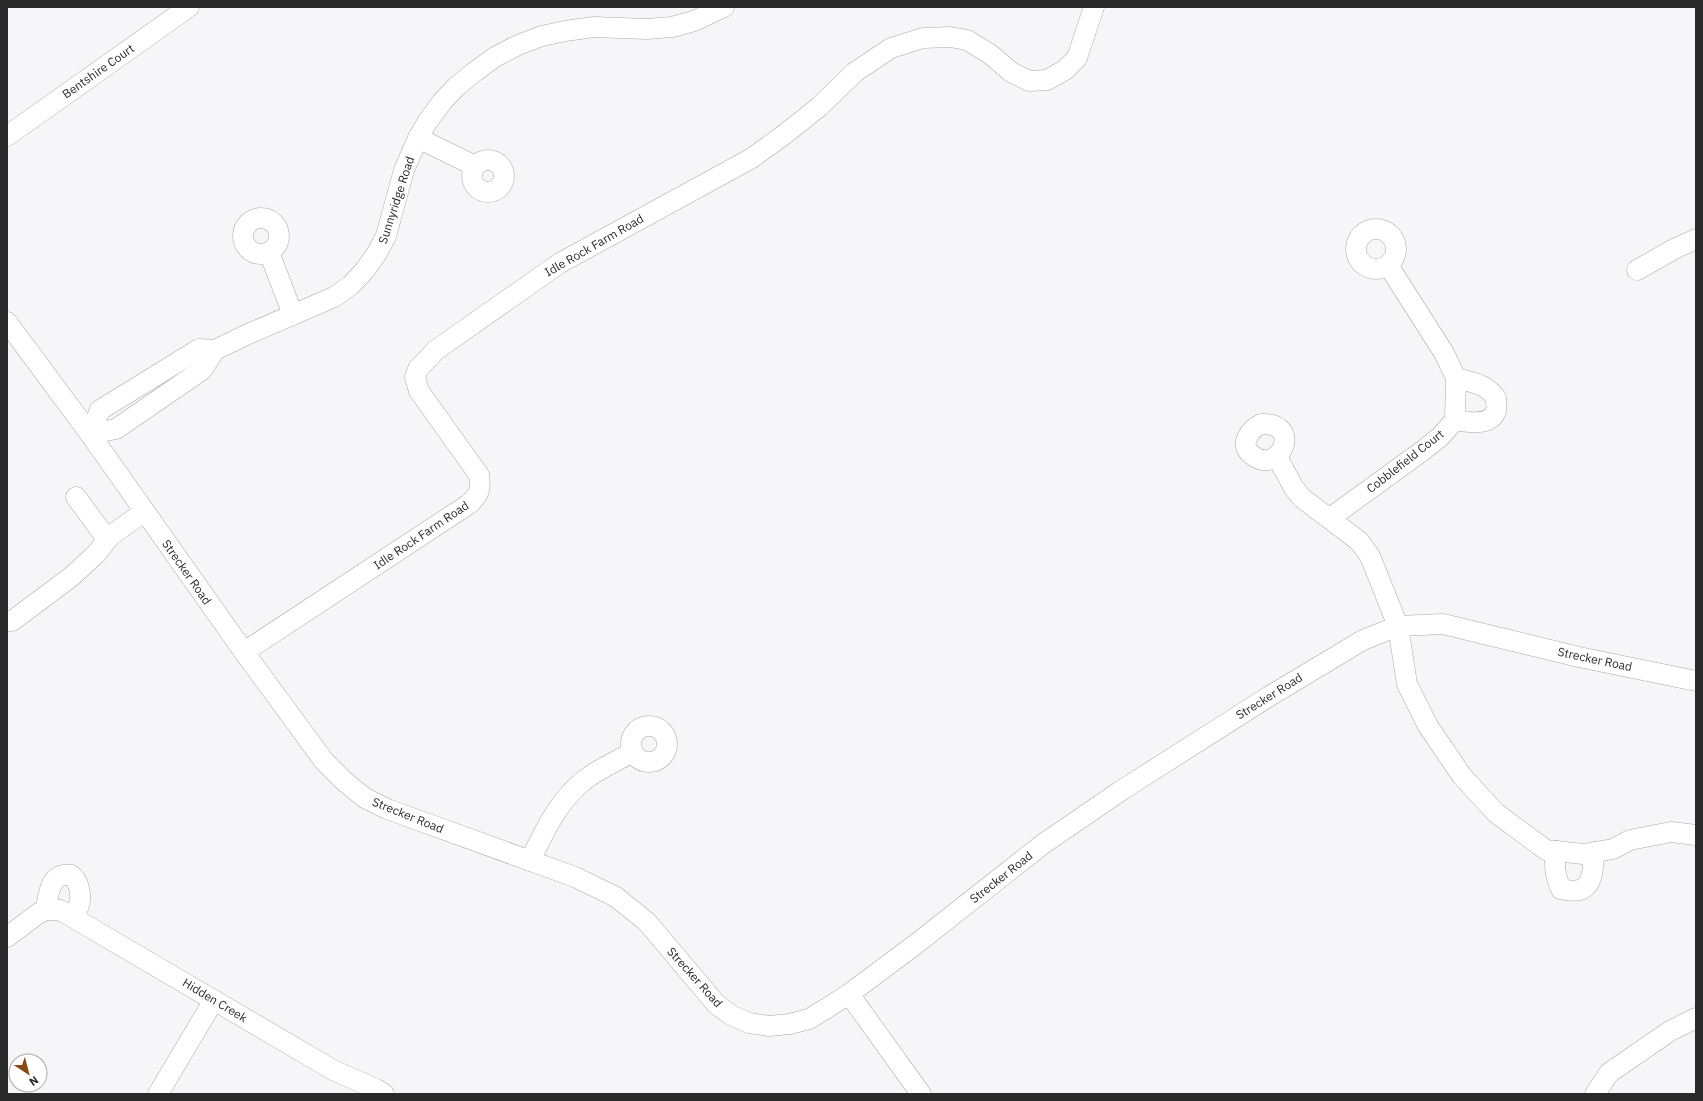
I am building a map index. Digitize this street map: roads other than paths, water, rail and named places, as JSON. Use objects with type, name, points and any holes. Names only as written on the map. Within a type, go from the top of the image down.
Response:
[{"type":"street","name":"Bentshire Court","points":[[7,136],[188,7]]},
{"type":"street","name":"Sunnyridge Road","points":[[90,434],[116,429],[202,370],[215,350],[334,297],[351,285],[365,270],[377,253],[386,236],[404,170],[418,138],[442,102],[456,87],[472,73],[495,57],[518,45],[542,36],[594,27],[672,27],[704,12],[724,7]]},
{"type":"street","name":"Idle Rock Farm Road","points":[[244,652],[469,504],[477,496],[480,486],[479,474],[419,391],[416,377],[418,369],[436,350],[560,262],[752,158],[808,116],[855,72],[891,48],[923,38],[950,37],[967,40],[990,54],[1011,72],[1029,81],[1047,80],[1065,70],[1077,58],[1094,7]]},
{"type":"street","points":[[418,138],[475,166]]},
{"type":"street","points":[[1637,270],[1676,248],[1696,239]]},
{"type":"street","points":[[270,252],[293,315]]},
{"type":"street","name":"Cobblefield Court","points":[[1330,518],[1442,436],[1455,420],[1456,378],[1444,353],[1388,264]]},
{"type":"street","name":"Strecker Road","points":[[10,334],[90,434],[244,652],[324,761],[345,782],[365,798],[387,809],[574,877],[616,897],[647,922],[717,1005],[731,1015],[749,1023],[769,1026],[790,1024],[809,1019],[849,994],[1043,844],[1122,790],[1268,697],[1363,640],[1398,626],[1443,624],[1579,656],[1696,681]]},
{"type":"street","points":[[1455,420],[1475,423],[1490,418],[1496,411],[1496,398],[1489,389],[1478,384],[1456,378]]},
{"type":"street","points":[[1277,457],[1294,488],[1302,498],[1359,541],[1370,556],[1398,626],[1408,684],[1428,726],[1462,776],[1496,813],[1546,850],[1583,854],[1613,849],[1630,840],[1671,832],[1696,835]]},
{"type":"street","points":[[76,497],[107,539]]},
{"type":"street","points":[[7,621],[12,621],[71,577],[96,554],[107,539],[144,512]]},
{"type":"street","points":[[530,861],[554,815],[568,796],[584,781],[633,752]]},
{"type":"street","points":[[1556,851],[1554,864],[1555,876],[1561,889],[1572,892],[1583,890],[1590,881],[1594,852]]},
{"type":"street","points":[[7,937],[39,913],[46,910],[48,892],[58,876],[71,876],[77,881],[80,905],[74,917]]},
{"type":"street","name":"Hidden Creek","points":[[46,910],[60,910],[74,917],[333,1070],[384,1094]]},
{"type":"street","points":[[849,994],[921,1094]]},
{"type":"street","points":[[158,1094],[214,1000]]},
{"type":"street","points":[[1596,1094],[1609,1073],[1682,1023],[1696,1018]]}]
